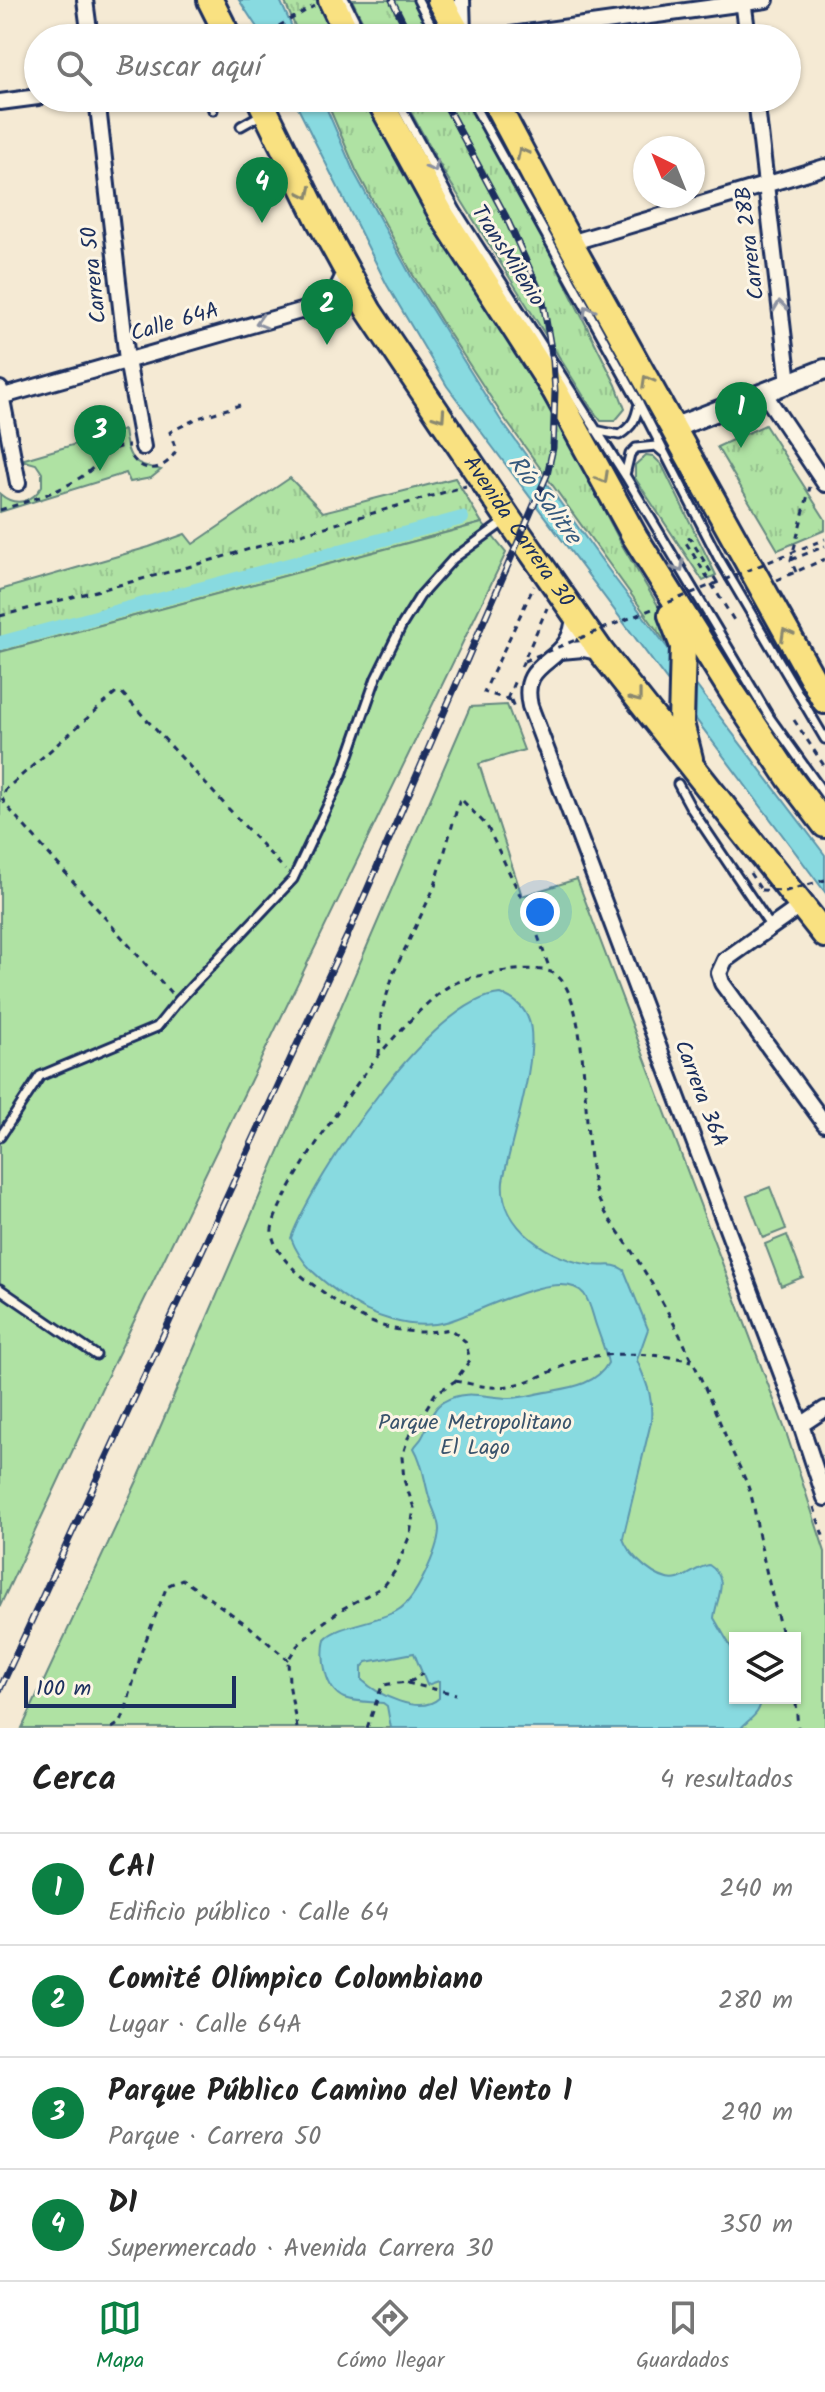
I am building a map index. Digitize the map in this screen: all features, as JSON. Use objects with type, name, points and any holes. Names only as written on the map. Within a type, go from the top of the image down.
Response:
[{"type":"highway","points":[[210,0],[222,24]]},
{"type":"highway","points":[[331,0],[342,24]]},
{"type":"highway","points":[[440,0],[454,24]]},
{"type":"highway","name":"Avenida Carrera 30","points":[[266,112],[369,311],[508,518],[687,778],[802,905],[825,935]]},
{"type":"highway","points":[[386,112],[443,217],[555,391],[635,537],[742,707],[825,825]]},
{"type":"highway","points":[[500,112],[825,701]]},
{"type":"highway","points":[[635,537],[680,636],[684,656],[681,723],[687,778]]},
{"type":"street","points":[[85,0],[88,24]]},
{"type":"street","points":[[462,0],[462,24]]},
{"type":"street","points":[[630,0],[632,18]]},
{"type":"street","points":[[589,24],[766,0]]},
{"type":"street","points":[[743,2],[746,24]]},
{"type":"street","points":[[0,102],[24,99]]},
{"type":"street","name":"Carrera 50","points":[[99,112],[127,360],[143,447]]},
{"type":"street","name":"Carrera 28B","points":[[758,112],[789,383]]},
{"type":"street","points":[[570,243],[825,167]]},
{"type":"street","name":"Calle 64A","points":[[0,394],[318,306],[334,295],[346,271]]},
{"type":"street","points":[[673,428],[825,369]]},
{"type":"street","points":[[764,393],[825,484]]},
{"type":"street","points":[[0,394],[18,483]]},
{"type":"street","points":[[530,706],[528,683],[539,666],[561,651],[572,632],[574,614]]},
{"type":"street","points":[[561,651],[583,649],[602,653]]},
{"type":"street","name":"Carrera 36A","points":[[530,706],[801,1425],[825,1498]]},
{"type":"street","points":[[802,905],[725,960],[719,973],[722,983],[825,1124]]},
{"type":"street","points":[[801,1425],[825,1409]]},
{"type":"lane","points":[[345,0],[357,24]]},
{"type":"lane","points":[[418,0],[431,24]]},
{"type":"lane","points":[[241,126],[256,112]]},
{"type":"lane","name":"TransMilenio","points":[[404,112],[456,210],[625,475],[770,718],[825,795]]},
{"type":"lane","name":"TransMilenio","points":[[478,112],[639,403],[718,557],[825,739]]},
{"type":"lane","points":[[595,430],[619,435],[632,425],[639,403]]},
{"type":"lane","points":[[625,475],[630,454],[636,448],[656,446],[665,453]]},
{"type":"lane","points":[[0,1137],[40,1076],[157,1027],[293,879],[342,775],[376,678],[402,625],[420,596],[453,559],[508,518]]},
{"type":"lane","points":[[687,778],[709,835],[771,927]]},
{"type":"lane","points":[[0,1289],[96,1355]]},
{"type":"path","points":[[282,24],[324,0]]},
{"type":"path","points":[[0,510],[42,497],[73,482],[91,470],[113,447],[128,445],[135,462],[146,468],[160,468],[167,464],[176,450],[170,432],[198,418],[240,405]]},
{"type":"path","points":[[796,572],[791,560],[814,468]]},
{"type":"path","points":[[0,616],[188,567],[474,484]]},
{"type":"path","points":[[717,582],[690,538],[685,541],[735,622]]},
{"type":"path","points":[[551,601],[524,661],[825,539]]},
{"type":"path","points":[[791,560],[825,546]]},
{"type":"path","points":[[760,587],[825,559]]},
{"type":"path","points":[[530,706],[484,692],[536,580]]},
{"type":"path","points":[[507,699],[515,680]]},
{"type":"path","points":[[178,1001],[5,804],[2,798],[6,789],[115,694],[122,693],[293,879]]},
{"type":"path","points":[[794,720],[825,767]]},
{"type":"path","points":[[379,1055],[381,1014],[394,972],[435,886],[460,798],[487,826],[533,922],[551,972],[567,987],[576,1013],[585,1076],[588,1148],[597,1196],[633,1253],[693,1362],[752,1497],[782,1632]]},
{"type":"path","points":[[761,890],[786,891],[825,880]]},
{"type":"path","points":[[297,1728],[288,1660],[297,1646],[320,1625],[384,1586],[395,1571],[410,1535],[414,1508],[404,1480],[402,1457],[408,1438],[435,1394],[455,1381],[470,1360],[465,1341],[450,1329],[426,1334],[394,1331],[360,1319],[298,1273],[281,1253],[272,1233],[274,1217],[306,1159],[379,1055],[449,986],[479,975],[524,970],[551,972]]},
{"type":"path","points":[[455,1381],[499,1387],[545,1375],[578,1359],[606,1356],[666,1355],[693,1362]]},
{"type":"path","points":[[112,1728],[121,1722],[142,1650],[167,1586],[182,1579],[288,1660]]},
{"type":"path","points":[[407,1683],[422,1673]]},
{"type":"path","points":[[367,1728],[382,1686],[407,1683],[456,1694]]},
{"type":"path","points":[[796,1704],[798,1728]]},
{"type":"green space","points":[[284,0],[317,0],[329,24],[294,24]]},
{"type":"green space","points":[[352,0],[413,0],[427,24],[364,24]]},
{"type":"green space","points":[[331,112],[373,112],[428,214],[564,433],[622,545],[663,614],[674,654],[502,415],[413,275],[356,170]]},
{"type":"green space","points":[[411,112],[475,112],[616,385],[625,409],[615,421],[601,421],[591,408],[445,174]]},
{"type":"green space","points":[[765,425],[825,519],[825,530],[778,550],[717,447]]},
{"type":"green space","points":[[124,430],[130,455],[138,463],[161,470],[151,478],[130,482],[126,473],[0,512],[0,494],[11,501],[23,501],[42,486],[42,473],[36,464],[21,460]]},
{"type":"green space","points":[[646,455],[653,456],[662,465],[716,575],[703,581],[635,478],[635,465]]},
{"type":"green space","points":[[290,478],[323,512],[455,478],[482,523],[0,652],[0,590],[185,534],[193,544]]},
{"type":"green space","points":[[482,523],[506,553],[106,1379],[0,1606],[0,652]]},
{"type":"green space","name":"Parque Metropolitano El Lago","points":[[507,705],[524,750],[479,764],[522,896],[577,879],[786,1432],[825,1552],[825,1728],[22,1728],[137,1481],[470,707]]},
{"type":"green space","points":[[770,1187],[786,1229],[763,1238],[747,1196]]},
{"type":"green space","points":[[787,1235],[803,1277],[781,1286],[765,1244]]},
{"type":"water","points":[[239,0],[280,0],[291,24],[255,24]]},
{"type":"water","name":"Río Salitre","points":[[300,112],[328,112],[354,172],[412,278],[500,419],[616,580],[825,855],[825,892],[447,386],[387,285]]},
{"type":"water","points":[[501,994],[520,1006],[528,1018],[531,1052],[503,1181],[504,1198],[509,1213],[519,1227],[545,1249],[577,1262],[616,1266],[624,1270],[648,1329],[637,1360],[650,1397],[651,1422],[623,1538],[631,1553],[645,1567],[662,1577],[678,1579],[709,1565],[716,1570],[721,1583],[714,1618],[729,1644],[729,1704],[761,1704],[741,1728],[391,1728],[387,1706],[344,1698],[337,1694],[328,1680],[323,1655],[325,1639],[339,1630],[380,1618],[405,1605],[419,1586],[430,1561],[439,1526],[414,1448],[439,1405],[460,1395],[514,1398],[569,1388],[595,1377],[608,1363],[588,1302],[584,1294],[572,1287],[556,1285],[537,1288],[459,1318],[419,1325],[378,1316],[354,1304],[319,1277],[295,1248],[291,1238],[304,1210],[349,1135],[410,1056],[442,1025],[473,1003]],"holes":[[[414,1653],[427,1685],[439,1681],[439,1698],[431,1703],[411,1704],[388,1697],[362,1680],[362,1667],[367,1662]]]},
{"type":"waterway","points":[[0,643],[462,518]]},
{"type":"railway","points":[[392,0],[404,24]]},
{"type":"railway","points":[[0,1689],[348,934],[547,475],[553,448],[555,391],[542,296],[506,217],[450,112]]},
{"type":"place","name":"D1","points":[[262,223]]},
{"type":"place","name":"Comité Olímpico Colombiano","points":[[327,345]]},
{"type":"place","name":"CAI","points":[[741,448]]},
{"type":"place","name":"Parque Público Camino del Viento 1","points":[[100,471]]}]
